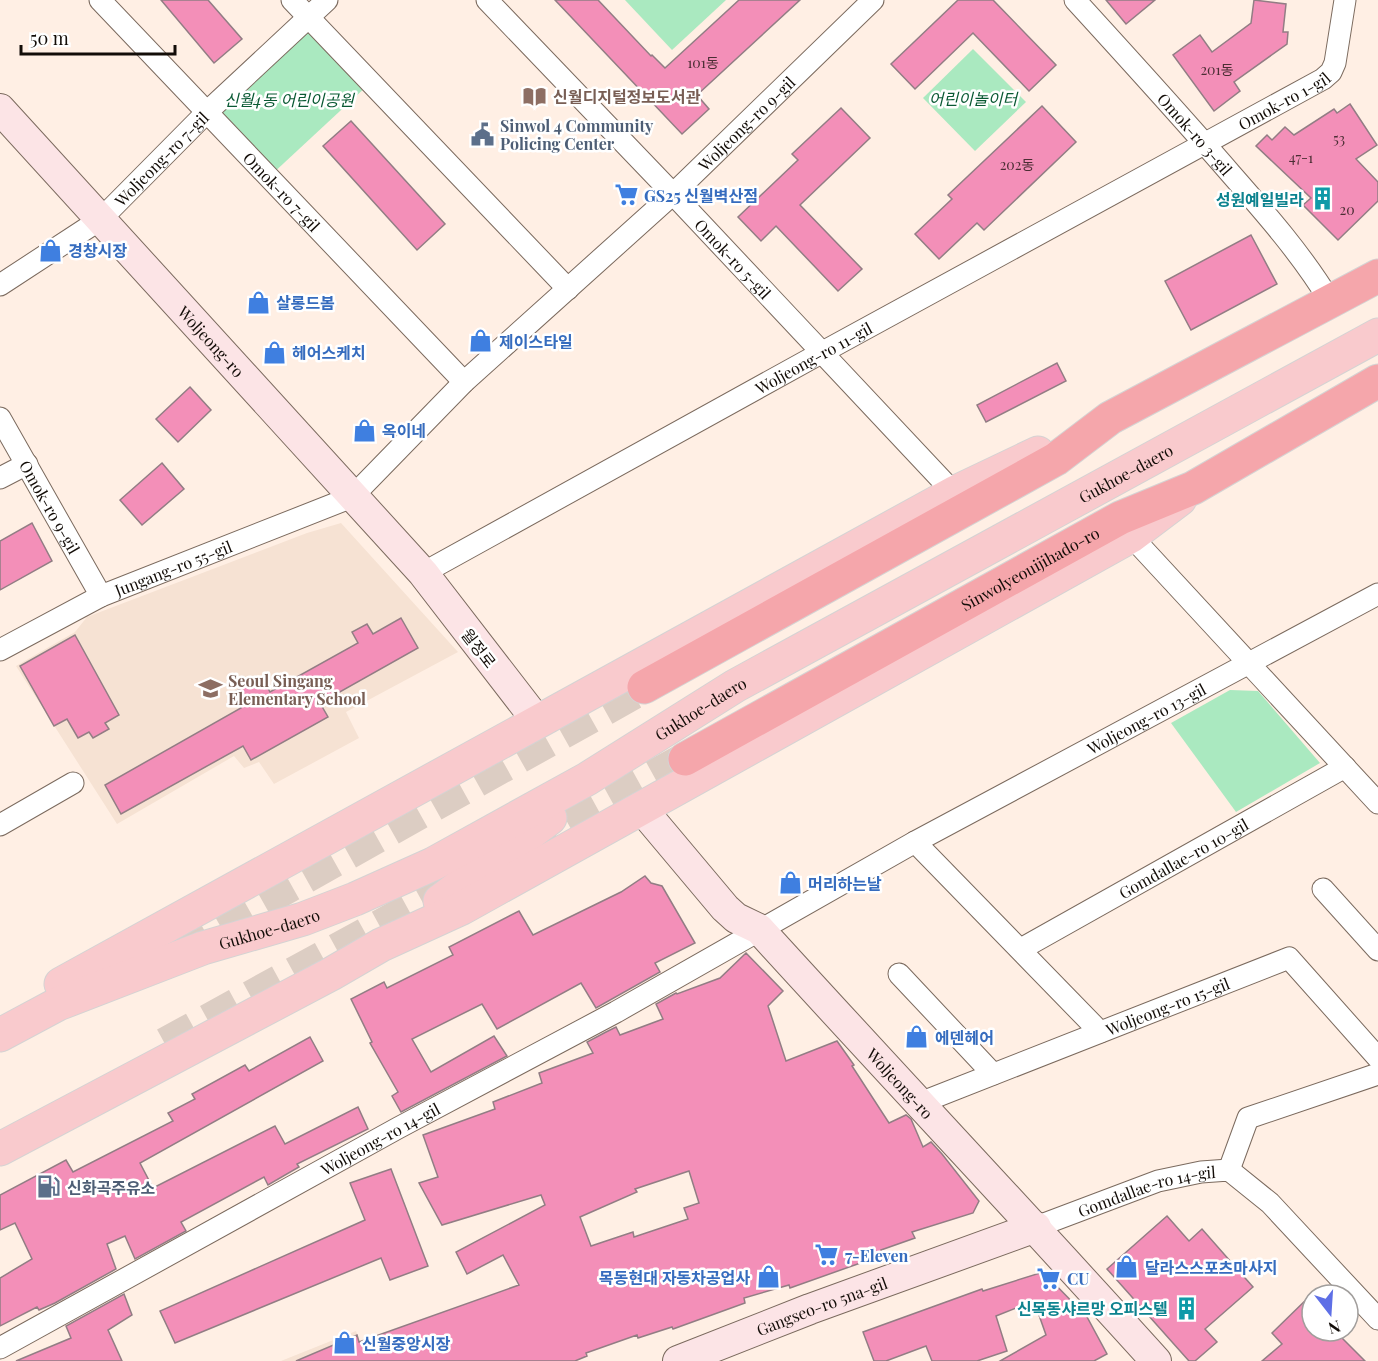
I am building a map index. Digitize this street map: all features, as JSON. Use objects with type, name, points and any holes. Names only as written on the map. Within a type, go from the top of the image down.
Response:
[{"type":"highway","points":[[644,687],[1056,459],[1110,418],[1378,276]]},
{"type":"highway","name":"Sinwolyeouijihado-ro","points":[[685,759],[1120,518],[1193,488],[1378,381]]},
{"type":"main road","name":"Gukhoe-daero","points":[[0,1035],[58,1004],[203,948],[303,919],[355,899],[433,864],[587,779],[735,686],[1378,335]]},
{"type":"main road","name":"Gukhoe-daero","points":[[381,945],[558,812],[720,709],[1378,351]]},
{"type":"main road","points":[[0,1018],[954,493],[1110,418]]},
{"type":"main road","points":[[0,1149],[332,974],[381,945],[462,908],[1131,536],[1193,488]]},
{"type":"street","name":"Omok-ro 7-gil","points":[[100,0],[464,382]]},
{"type":"street","points":[[292,0],[568,289]]},
{"type":"street","name":"Woljeong-ro 7-gil","points":[[0,285],[101,219],[207,112],[327,0]]},
{"type":"street","name":"Omok-ro 5-gil","points":[[487,0],[954,493]]},
{"type":"street","name":"Omok-ro 3-gil","points":[[1075,0],[1204,142],[1290,242],[1311,269],[1330,301]]},
{"type":"street","name":"Omok-ro 1-gil","points":[[1204,142],[1323,79],[1331,72],[1335,63],[1345,0]]},
{"type":"street","name":"Woljeong-ro 9-gil","points":[[352,497],[464,382],[673,194],[869,1]]},
{"type":"street","name":"Woljeong-ro","points":[[0,109],[423,573]]},
{"type":"street","name":"Woljeong-ro 11-gil","points":[[423,573],[1204,142]]},
{"type":"street","name":"Omok-ro 9-gil","points":[[0,418],[100,596]]},
{"type":"street","points":[[0,478],[27,464]]},
{"type":"street","name":"Jungang-ro 55-gil","points":[[0,650],[100,596],[352,497]]},
{"type":"street","points":[[1131,536],[1378,803]]},
{"type":"street","name":"월정로","points":[[423,573],[446,606],[538,722]]},
{"type":"street","name":"Woljeong-ro 13-gil","points":[[759,929],[915,842],[1378,594]]},
{"type":"street","name":"Gomdallae-ro 10-gil","points":[[1021,950],[1345,767]]},
{"type":"street","points":[[0,825],[73,783]]},
{"type":"street","name":"Woljeong-ro","points":[[641,808],[725,908],[736,918],[759,929],[1036,1227],[1156,1361]]},
{"type":"street","points":[[915,842],[1100,1032]]},
{"type":"street","points":[[1323,889],[1378,950]]},
{"type":"street","name":"Woljeong-ro 14-gil","points":[[0,1348],[398,1128],[616,1012],[759,929]]},
{"type":"street","name":"Woljeong-ro 15-gil","points":[[920,1103],[1289,958],[1378,1058]]},
{"type":"street","points":[[899,974],[993,1074]]},
{"type":"street","points":[[1229,1170],[1248,1118],[1378,1074]]},
{"type":"street","name":"Gomdallae-ro 14-gil","points":[[1036,1227],[1158,1181],[1201,1172],[1229,1170],[1270,1203],[1378,1319]]},
{"type":"street","name":"Gangseo-ro 5na-gil","points":[[678,1361],[1036,1227]]},
{"type":"shaded area","name":"Seoul Singang Elementary School","points":[[341,523],[458,652],[346,712],[359,738],[274,784],[259,762],[244,768],[234,756],[117,824],[16,666],[75,632],[87,617],[307,533]]},
{"type":"shaded area","name":"신월중앙시장","points":[[356,1331],[368,1361],[281,1361]]},
{"type":"green space","points":[[625,0],[726,0],[672,50]]},
{"type":"green space","name":"신월4동 어린이공원","points":[[309,21],[368,85],[270,176],[210,112]]},
{"type":"green space","name":"어린이놀이터","points":[[973,49],[1026,102],[975,151],[923,98]]},
{"type":"green space","points":[[1230,690],[1258,691],[1320,763],[1236,812],[1171,723]]},
{"type":"building","points":[[161,0],[208,0],[242,39],[214,63]]},
{"type":"building","points":[[555,0],[598,0],[665,68],[739,0],[800,0],[697,95],[709,109],[682,134]]},
{"type":"building","points":[[958,0],[993,0],[1056,65],[1029,91],[973,33],[915,89],[891,64]]},
{"type":"building","points":[[1106,0],[1155,0],[1126,24]]},
{"type":"building","points":[[1254,0],[1286,4],[1283,32],[1288,32],[1287,44],[1234,82],[1240,91],[1214,111],[1173,55],[1200,35],[1212,52],[1251,23]]},
{"type":"building","points":[[1350,104],[1377,145],[1356,159],[1378,182],[1378,201],[1338,240],[1303,205],[1311,198],[1256,146],[1267,135],[1272,140],[1285,127],[1294,135],[1334,109],[1337,113]]},
{"type":"building","points":[[1042,106],[1076,142],[984,230],[977,223],[939,259],[915,234],[952,199],[948,195]]},
{"type":"building","points":[[841,108],[870,138],[800,205],[862,269],[838,291],[776,226],[761,241],[738,217],[798,160],[792,154]]},
{"type":"building","points":[[351,121],[445,224],[417,250],[323,146]]},
{"type":"building","points":[[1251,235],[1277,284],[1191,330],[1165,281]]},
{"type":"building","points":[[1057,363],[1066,381],[986,422],[977,405]]},
{"type":"building","points":[[190,387],[211,410],[178,442],[156,419]]},
{"type":"building","points":[[162,463],[184,489],[142,525],[120,500]]},
{"type":"building","points":[[32,523],[52,561],[0,590],[0,541]]},
{"type":"building","points":[[401,618],[418,648],[320,703],[328,717],[251,760],[243,746],[121,814],[105,785],[241,708],[233,693],[262,677],[270,692],[358,643],[352,632],[367,624],[373,634]]},
{"type":"building","points":[[75,635],[119,715],[105,723],[109,729],[93,738],[89,732],[78,738],[67,719],[54,726],[20,666]]},
{"type":"building","points":[[645,876],[651,883],[662,886],[695,943],[655,963],[660,972],[596,1008],[581,983],[497,1029],[482,1004],[412,1039],[431,1072],[494,1036],[507,1056],[401,1112],[392,1096],[398,1092],[370,1043],[372,1042],[351,999],[384,982],[387,988],[453,955],[449,947],[519,911],[533,935],[621,892]]},
{"type":"building","points":[[746,953],[783,991],[768,1006],[786,1061],[837,1041],[889,1123],[906,1115],[911,1119],[923,1147],[931,1142],[942,1154],[979,1201],[973,1213],[912,1232],[915,1238],[881,1250],[883,1255],[790,1288],[789,1285],[744,1298],[745,1303],[673,1329],[672,1327],[638,1338],[637,1335],[586,1353],[587,1356],[575,1361],[296,1361],[357,1335],[359,1342],[519,1285],[503,1255],[467,1274],[456,1252],[545,1205],[541,1195],[442,1225],[419,1183],[438,1177],[423,1135],[495,1109],[493,1102],[542,1083],[539,1073],[593,1053],[587,1042],[616,1027],[620,1035],[663,1019],[656,1004],[676,993],[720,978]],"holes":[[[689,1171],[699,1203],[684,1208],[688,1219],[634,1237],[633,1232],[591,1246],[580,1217],[637,1192],[635,1189]]]},
{"type":"building","points":[[310,1037],[323,1061],[140,1163],[153,1188],[275,1126],[285,1144],[358,1107],[368,1129],[297,1164],[299,1167],[268,1185],[264,1177],[181,1222],[186,1231],[135,1259],[125,1236],[107,1244],[116,1269],[55,1303],[39,1310],[37,1307],[0,1326],[0,1278],[32,1259],[15,1223],[0,1230],[0,1195],[66,1160],[73,1172],[173,1121],[168,1113],[195,1099],[192,1094],[245,1065],[249,1071]]},
{"type":"building","points":[[391,1169],[428,1266],[390,1280],[381,1258],[175,1343],[160,1311],[365,1220],[350,1183]]},
{"type":"building","name":"신목동샤르망 오피스텔","points":[[1167,1216],[1189,1241],[1202,1229],[1253,1287],[1205,1329],[1217,1342],[1195,1361],[1189,1361],[1107,1269]]},
{"type":"building","points":[[1043,1272],[1087,1317],[1107,1354],[1094,1361],[1000,1361],[1046,1335],[1034,1301],[996,1316],[1007,1351],[977,1361],[932,1361],[926,1346],[886,1361],[874,1361],[863,1332],[982,1289],[983,1291]]},
{"type":"building","points":[[124,1294],[132,1315],[108,1330],[122,1361],[16,1361],[71,1338],[66,1326]]},
{"type":"building","points":[[1300,1306],[1300,1343],[1347,1343],[1365,1361],[1262,1361],[1282,1344],[1272,1333]]},
{"type":"tunnel","points":[[177,949],[644,687]]},
{"type":"tunnel","points":[[525,847],[685,759]]},
{"type":"tunnel","points":[[165,1044],[464,880]]},
{"type":"place","name":"신월디지털정보도서관","points":[[535,96]]},
{"type":"place","name":"Sinwol 4 Community Policing Center","points":[[482,134]]},
{"type":"place","name":"GS25 신월벽산점","points":[[626,195]]},
{"type":"place","name":"성원예일빌라","points":[[1322,199]]},
{"type":"place","name":"경창시장","points":[[50,250]]},
{"type":"place","name":"살롱드봄","points":[[258,302]]},
{"type":"place","name":"제이스타일","points":[[481,341]]},
{"type":"place","name":"헤어스케치","points":[[274,352]]},
{"type":"place","name":"옥이네","points":[[364,430]]},
{"type":"place","name":"Seoul Singang Elementary School","points":[[210,689]]},
{"type":"place","name":"머리하는날","points":[[790,883]]},
{"type":"place","name":"에덴헤어","points":[[917,1037]]},
{"type":"place","name":"신화곡주유소","points":[[49,1187]]},
{"type":"place","name":"7-Eleven","points":[[827,1255]]},
{"type":"place","name":"달라스스포츠마사지","points":[[1127,1267]]},
{"type":"place","name":"목동현대 자동차공업사","points":[[768,1277]]},
{"type":"place","name":"CU","points":[[1049,1278]]},
{"type":"place","name":"신목동샤르망 오피스텔","points":[[1186,1308]]},
{"type":"place","name":"신월중앙시장","points":[[344,1343]]}]
